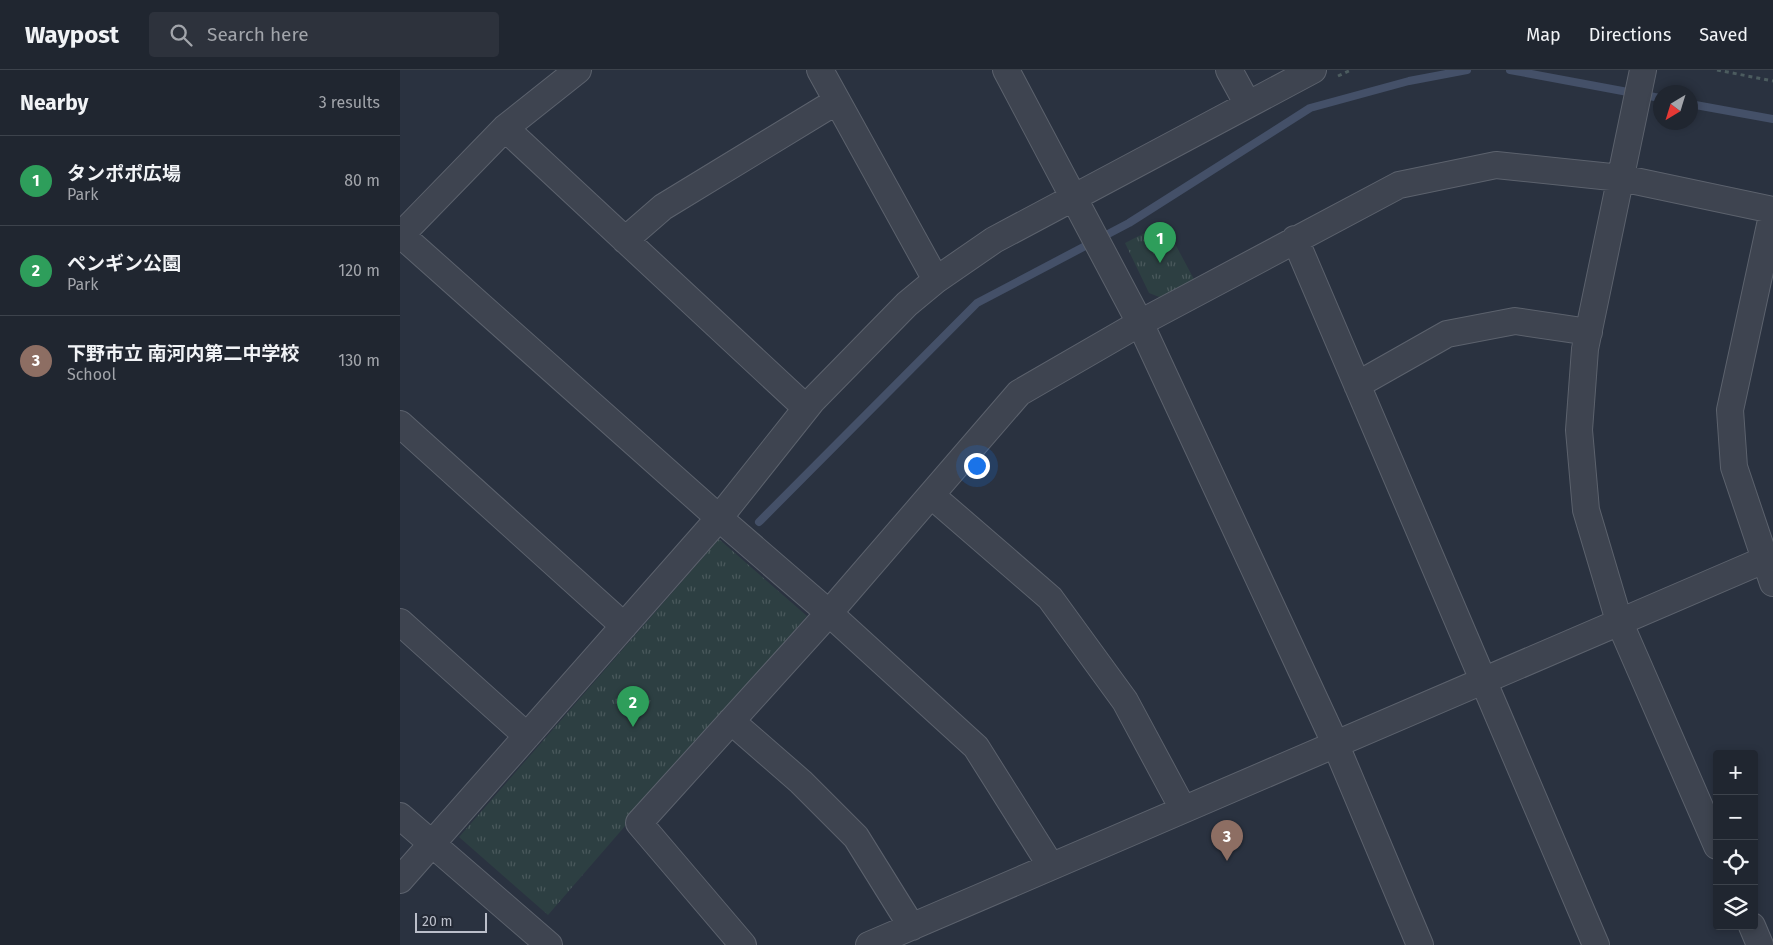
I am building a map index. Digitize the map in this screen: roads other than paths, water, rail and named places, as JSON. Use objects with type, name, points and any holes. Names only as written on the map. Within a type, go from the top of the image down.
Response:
[{"type":"street","points":[[578,70],[505,128],[400,235],[829,613],[976,747],[1051,866]]},
{"type":"street","points":[[820,70],[936,280]]},
{"type":"street","points":[[1006,70],[1140,323],[1335,743],[1420,945]]},
{"type":"street","points":[[1229,70],[1247,103]]},
{"type":"street","points":[[1643,70],[1585,349],[1579,430],[1586,510],[1619,621],[1714,840]]},
{"type":"street","points":[[400,880],[719,518],[806,408],[907,304],[936,280],[994,240],[1078,206],[1247,103],[1323,74]]},
{"type":"street","points":[[626,240],[663,207],[837,101]]},
{"type":"street","points":[[505,128],[806,408]]},
{"type":"street","points":[[743,945],[639,823],[829,613],[1019,393],[1140,323],[1399,185],[1496,165],[1621,178],[1773,210],[1730,410],[1734,468],[1770,566],[1619,621],[869,945]]},
{"type":"street","points":[[1295,239],[1596,945]]},
{"type":"street","points":[[1357,385],[1446,334],[1515,321],[1589,332]]},
{"type":"street","points":[[400,424],[624,626]]},
{"type":"street","points":[[931,495],[1050,598],[1125,701],[1184,809]]},
{"type":"street","points":[[400,622],[527,736]]},
{"type":"street","points":[[731,721],[801,782],[856,837],[912,927]]},
{"type":"street","points":[[400,816],[543,943]]},
{"type":"street","points":[[1754,930],[1760,945]]},
{"type":"waterway","points":[[759,522],[977,303],[1129,223],[1310,108],[1409,81],[1467,70]]},
{"type":"waterway","points":[[1510,70],[1653,97]]},
{"type":"waterway","points":[[1698,105],[1773,119]]},
{"type":"place","name":"タンポポ広場","points":[[1160,263]]},
{"type":"place","name":"ペンギン公園","points":[[633,727]]},
{"type":"place","name":"下野市立 南河内第二中学校","points":[[1227,861]]}]
